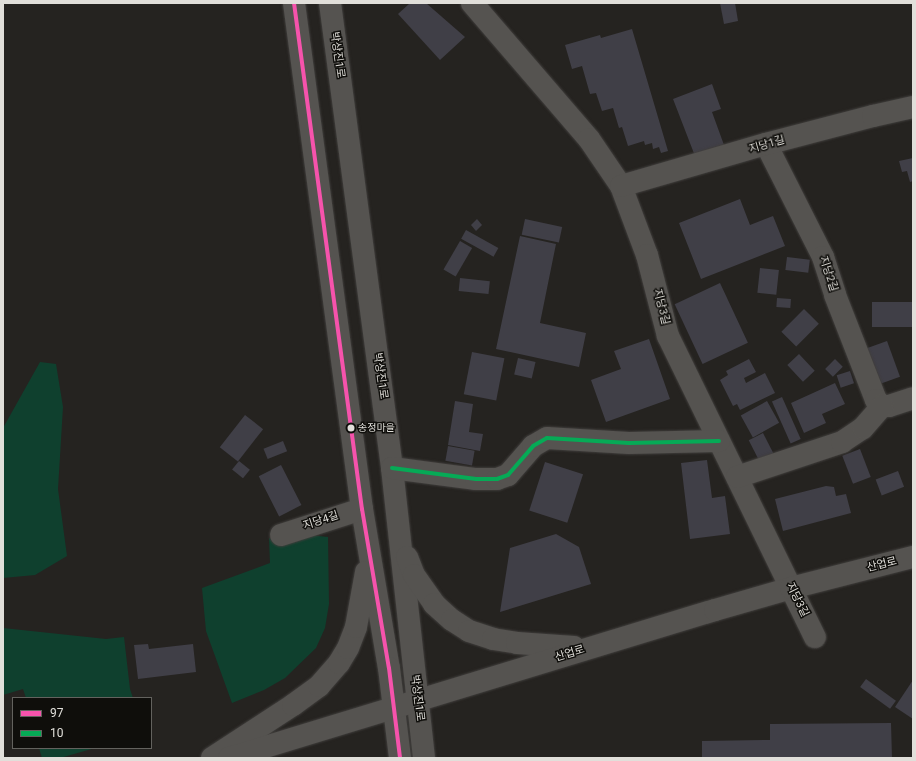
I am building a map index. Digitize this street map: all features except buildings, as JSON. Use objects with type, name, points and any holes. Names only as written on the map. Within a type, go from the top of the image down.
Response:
[{"type":"street","points":[[294,3],[362,509],[389,668],[400,757]]},
{"type":"street","name":"박상진1로","points":[[330,3],[392,468],[424,754]]},
{"type":"street","name":"지당3길","points":[[472,3],[589,139],[621,186],[648,255],[668,336],[815,637]]},
{"type":"street","name":"지당1길","points":[[621,186],[766,144],[913,107]]},
{"type":"street","name":"지당2길","points":[[766,144],[823,257],[834,295],[876,400],[882,406]]},
{"type":"street","points":[[737,476],[842,442],[863,428],[882,406],[889,406],[913,398]]},
{"type":"street","points":[[392,468],[476,480],[497,480],[508,475],[533,446],[547,438],[629,443],[719,441]]},
{"type":"street","name":"지당4길","points":[[281,535],[362,509]]},
{"type":"street","points":[[401,541],[414,575],[434,604],[452,620],[469,631],[493,639],[517,643],[548,646],[593,647]]},
{"type":"street","points":[[212,758],[294,706],[319,686],[339,662],[348,648],[356,627],[364,590],[368,551]]},
{"type":"street","name":"산업로","points":[[229,758],[791,588],[913,557]]},
{"type":"green space","points":[[40,362],[56,364],[63,407],[58,489],[67,556],[35,575],[3,578],[3,428]]},
{"type":"green space","points":[[309,535],[328,537],[329,604],[325,628],[316,648],[285,678],[264,690],[232,703],[206,631],[202,588],[270,563],[269,538],[274,541]]},
{"type":"green space","points":[[3,628],[106,639],[124,637],[130,689],[133,697],[26,697],[23,689],[3,695]]},
{"type":"green space","points":[[39,749],[92,749],[60,758],[42,758]]},
{"type":"transit line","name":"97","points":[[294,3],[362,509],[389,668],[400,758]]},
{"type":"transit line","name":"10","points":[[392,468],[476,479],[497,479],[508,475],[533,446],[547,438],[629,443],[719,441]]},
{"type":"place","name":"송정마을","points":[[351,428]]}]
